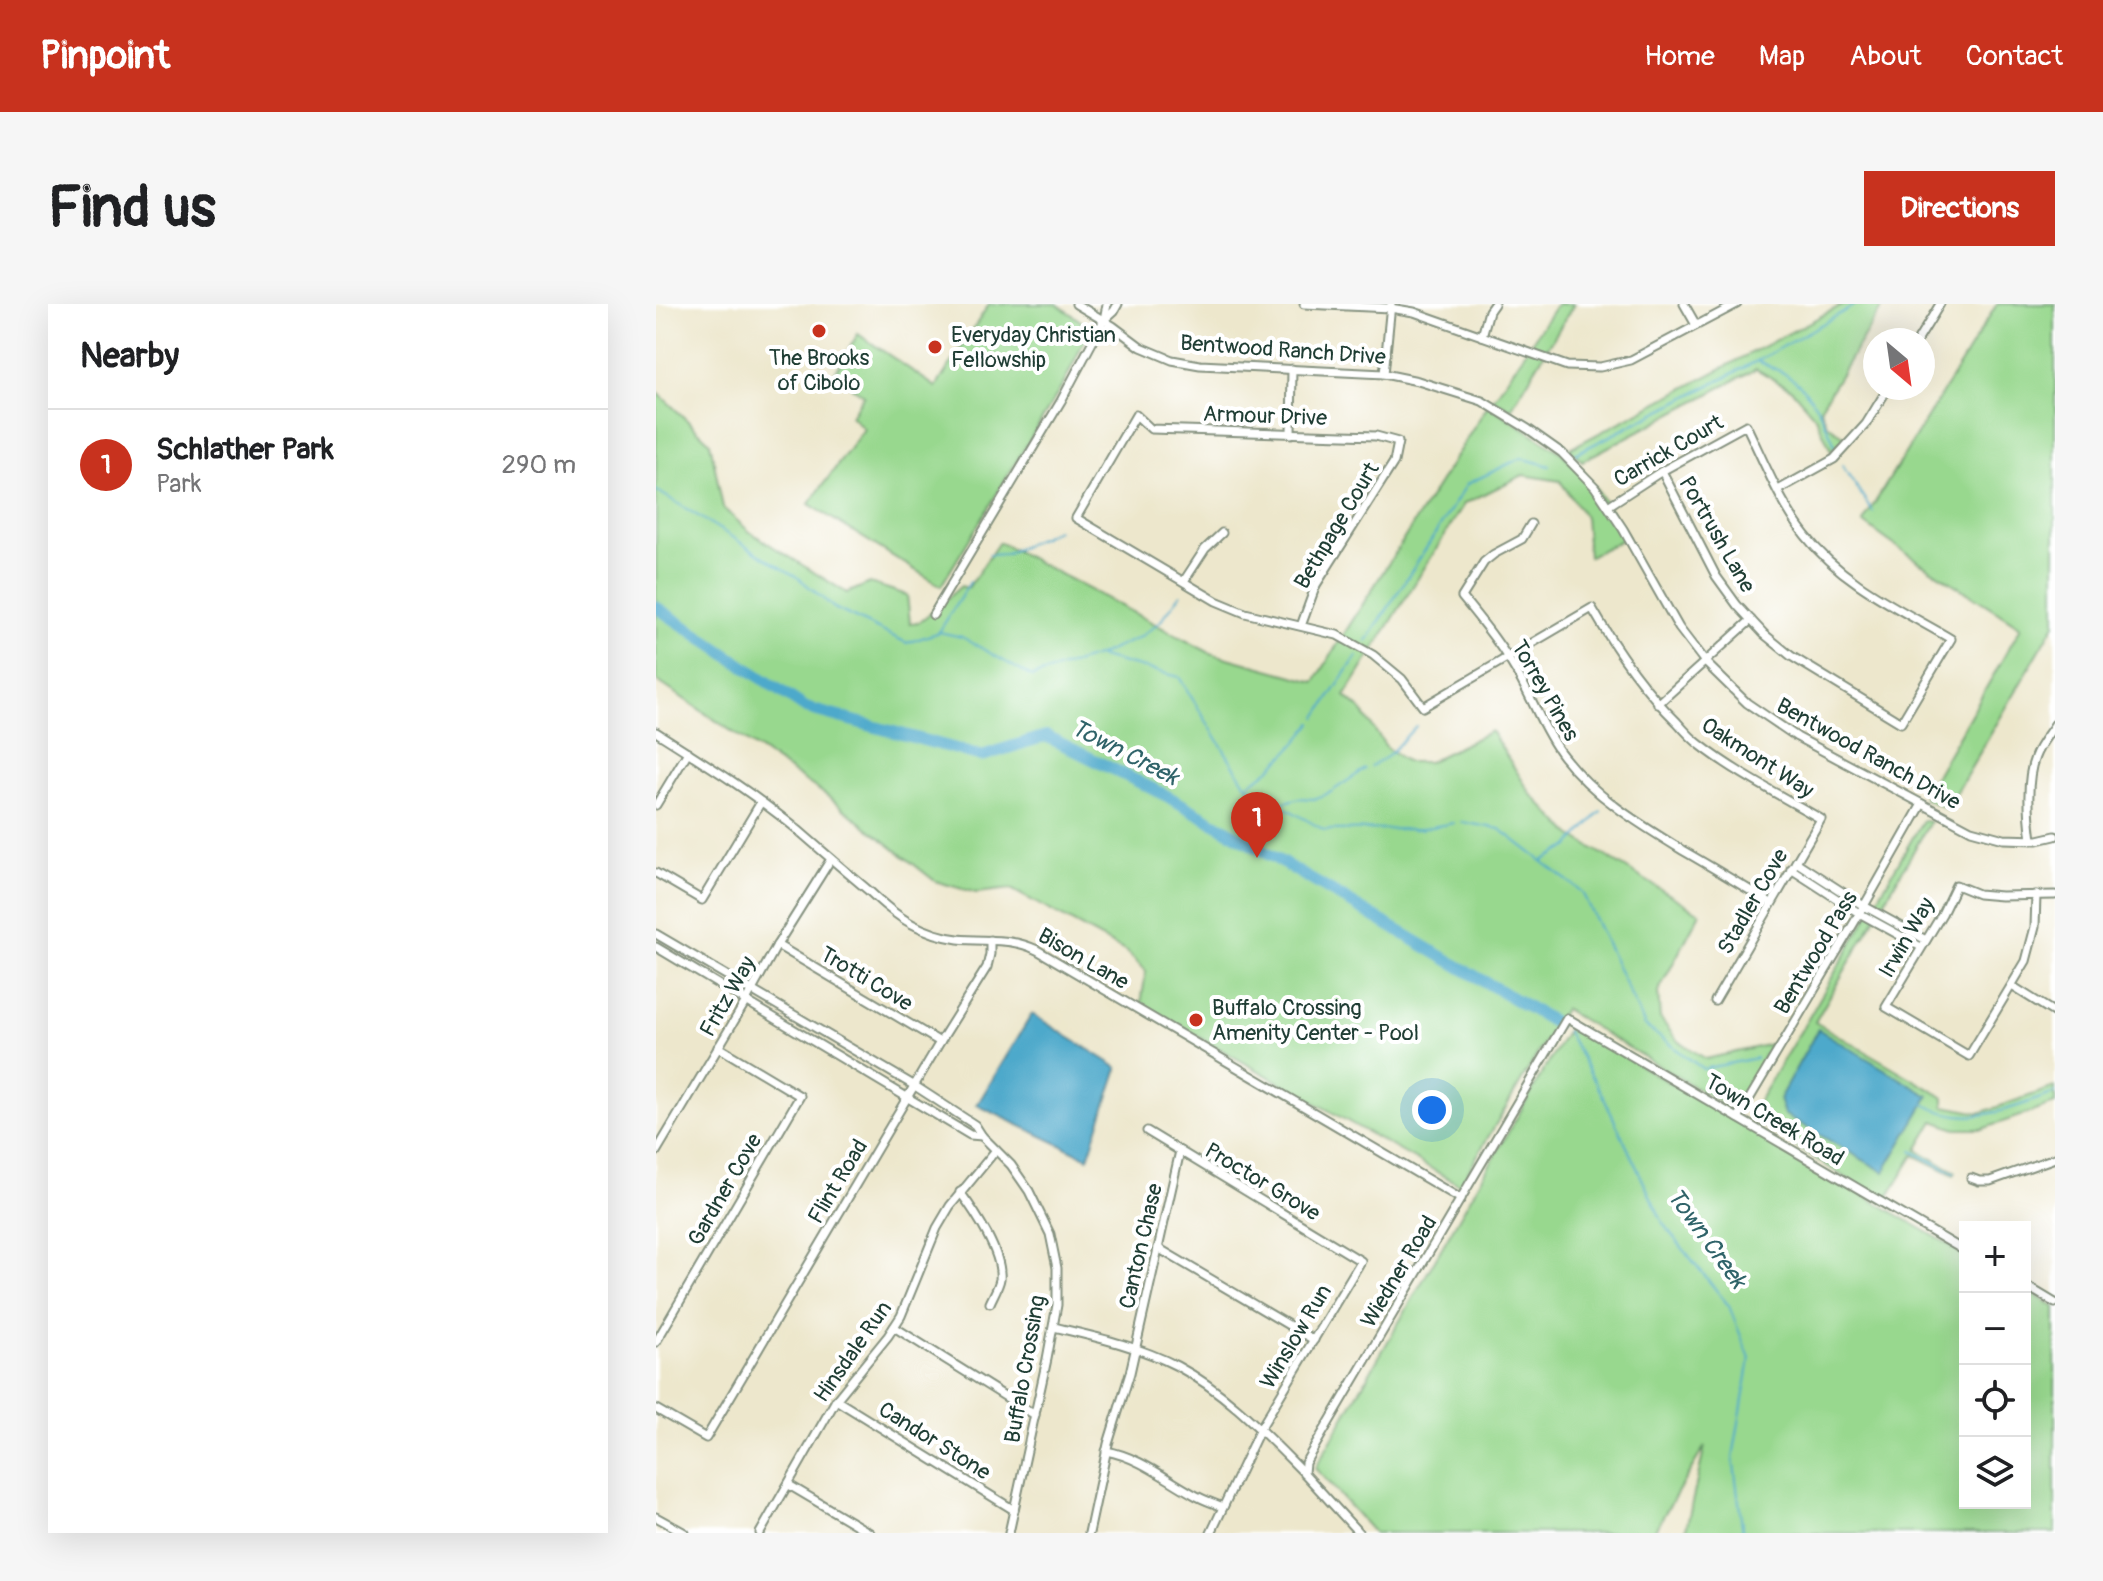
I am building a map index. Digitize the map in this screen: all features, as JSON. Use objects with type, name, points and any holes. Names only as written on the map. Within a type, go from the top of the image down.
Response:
[{"type":"street","name":"Bentwood Ranch Drive","points":[[1076,304],[1141,347],[1172,360],[1200,365],[1384,374],[1482,401],[1562,453],[1595,487],[1679,628],[1705,662],[1747,703],[1797,737],[1971,830],[2004,839],[2032,840],[2055,836]]},
{"type":"street","points":[[933,615],[1061,401],[1104,320],[1107,304]]},
{"type":"street","points":[[1104,320],[1118,304]]},
{"type":"street","points":[[1304,304],[1390,306],[1567,366],[1600,367],[1631,360],[1737,304]]},
{"type":"street","points":[[1482,336],[1494,304]]},
{"type":"street","points":[[1684,304],[1696,325]]},
{"type":"street","points":[[1925,328],[1940,304]]},
{"type":"street","points":[[1384,374],[1390,306]]},
{"type":"street","points":[[1291,434],[1292,369]]},
{"type":"street","points":[[1778,490],[1834,459],[1866,424],[1881,400]]},
{"type":"street","name":"Armour Drive","points":[[1184,581],[1076,518],[1136,415],[1151,429],[1376,436],[1398,442]]},
{"type":"street","name":"Carrick Court","points":[[1608,506],[1662,471],[1746,425],[1778,490]]},
{"type":"street","name":"Bethpage Court","points":[[1301,626],[1316,585],[1394,462],[1398,442]]},
{"type":"street","name":"Portrush Lane","points":[[1662,471],[1716,576],[1764,634],[1791,656],[1901,723],[1951,639],[1850,579],[1804,534],[1778,490]]},
{"type":"street","name":"Torrey Pines","points":[[1531,524],[1522,539],[1484,562],[1462,597],[1508,657],[1540,722],[1582,779],[1613,806],[1771,903]]},
{"type":"street","points":[[1222,533],[1205,549],[1184,581],[1216,601],[1245,613],[1337,635],[1373,655],[1402,679],[1423,707],[1508,657]]},
{"type":"street","name":"Oakmont Way","points":[[1508,657],[1592,608],[1636,678],[1698,743],[1821,819]]},
{"type":"street","points":[[1658,704],[1751,620]]},
{"type":"street","points":[[2032,840],[2029,815],[2034,758],[2055,724]]},
{"type":"street","name":"Bison Lane","points":[[656,732],[761,802],[909,923],[956,938],[1016,942],[1037,950],[1461,1199]]},
{"type":"street","points":[[656,805],[688,752]]},
{"type":"street","points":[[656,873],[702,900],[761,802]]},
{"type":"street","name":"Bentwood Pass","points":[[1738,1118],[1922,804]]},
{"type":"street","name":"Stadler Cove","points":[[1715,1001],[1821,819]]},
{"type":"street","name":"Fritz Way","points":[[656,1152],[831,859]]},
{"type":"street","points":[[1794,866],[1862,910],[1924,944]]},
{"type":"street","name":"Irwin Way","points":[[2012,986],[1969,1056],[1886,1007],[1956,885],[1978,894],[2036,895]]},
{"type":"street","points":[[2055,895],[2036,895],[2032,944],[2012,986],[2055,1013]]},
{"type":"street","name":"Buffalo Crossing","points":[[656,934],[915,1086],[975,1125],[1011,1165],[1029,1191],[1050,1234],[1057,1268],[1057,1305],[1009,1533]]},
{"type":"street","name":"Flint Road","points":[[656,1409],[706,1438],[987,967],[990,940]]},
{"type":"street","name":"Trotti Cove","points":[[777,945],[940,1042]]},
{"type":"street","name":"Buffalo Crossing","points":[[656,947],[970,1135],[982,1136]]},
{"type":"street","name":"Town Creek Road","points":[[1567,1018],[1959,1247]]},
{"type":"street","name":"Wiedner Road","points":[[1304,1473],[1305,1463],[1314,1447],[1567,1018]]},
{"type":"street","name":"Gardner Cove","points":[[656,1342],[800,1096],[718,1047]]},
{"type":"street","name":"Proctor Grove","points":[[1147,1131],[1361,1261]]},
{"type":"street","name":"Hinsdale Run","points":[[760,1533],[836,1400],[894,1327],[937,1228],[950,1206],[996,1150]]},
{"type":"street","name":"Canton Chase","points":[[1089,1533],[1106,1451],[1136,1348],[1180,1151]]},
{"type":"street","points":[[1971,1178],[1990,1181],[2055,1158]]},
{"type":"street","points":[[960,1192],[986,1231],[996,1255],[1000,1279],[990,1303]]},
{"type":"street","points":[[1158,1248],[1314,1340]]},
{"type":"street","name":"Winslow Run","points":[[1211,1533],[1260,1429],[1361,1261]]},
{"type":"street","points":[[2031,1289],[2055,1303]]},
{"type":"street","points":[[894,1327],[1035,1415]]},
{"type":"street","points":[[1054,1327],[1136,1348],[1177,1366],[1215,1390],[1260,1429],[1359,1533]]},
{"type":"street","name":"Candor Stone","points":[[836,1400],[1014,1510]]},
{"type":"street","points":[[1106,1451],[1138,1461],[1197,1497],[1223,1507]]},
{"type":"street","points":[[789,1485],[870,1533]]},
{"type":"street","points":[[656,1517],[685,1533]]},
{"type":"green space","points":[[989,304],[1057,304],[1082,322],[1085,339],[1064,383],[941,586],[809,504],[864,429],[851,416],[864,395],[833,375],[858,334],[936,387]]},
{"type":"green space","points":[[1557,304],[1574,304],[1511,409],[1493,400]]},
{"type":"green space","points":[[1844,304],[1884,304],[1869,328],[1863,328],[1863,338],[1820,408],[1827,424],[1846,438],[1831,451],[1817,419],[1792,390],[1756,369],[1582,461],[1569,449]]},
{"type":"green space","points":[[1997,304],[2055,304],[2055,624],[1947,809],[1923,798],[2021,627],[1863,522]]},
{"type":"green space","points":[[656,391],[710,442],[723,508],[750,532],[847,593],[870,583],[907,595],[910,623],[920,622],[961,586],[968,588],[999,542],[1210,653],[1315,682],[1488,405],[1562,453],[1595,487],[1627,537],[1588,557],[1585,517],[1560,481],[1523,475],[1464,504],[1345,696],[1361,710],[1387,748],[1407,762],[1428,762],[1491,731],[1531,794],[1571,835],[1700,913],[1658,992],[1660,1018],[1677,1040],[1706,1059],[1771,1044],[1752,1078],[1731,1109],[1564,1009],[1460,1185],[1141,1004],[1146,971],[1125,951],[1011,889],[976,893],[935,881],[826,795],[656,680]]},
{"type":"green space","points":[[1923,820],[1930,822],[1815,1022],[1940,1095],[1944,1098],[1944,1106],[1980,1113],[2055,1087],[2055,1104],[1982,1129],[1956,1129],[1934,1121],[1917,1150],[1956,1172],[1954,1175],[1914,1155],[1885,1202],[1753,1120],[1752,1111]]},
{"type":"green space","points":[[1570,1025],[1959,1251],[1959,1509],[2031,1509],[2031,1293],[2055,1307],[2055,1533],[1685,1533],[1705,1446],[1653,1533],[1374,1533],[1315,1468]]},
{"type":"water","points":[[1032,1014],[1118,1068],[1088,1158],[977,1105]]},
{"type":"water","points":[[1818,1029],[1929,1096],[1884,1172],[1784,1114],[1779,1099]]},
{"type":"waterway","points":[[1575,454],[1757,361],[1857,304]]},
{"type":"waterway","points":[[1757,361],[1787,375],[1804,389],[1823,418],[1836,449]]},
{"type":"waterway","points":[[1367,641],[1467,484],[1521,458],[1550,466]]},
{"type":"waterway","points":[[1842,465],[1873,512]]},
{"type":"waterway","points":[[656,490],[800,579],[834,608],[907,643],[939,632],[962,637],[1032,677],[1097,656],[1179,677],[1246,785],[1324,830],[1420,829],[1454,823]]},
{"type":"waterway","points":[[989,555],[1006,554],[1057,530]]},
{"type":"waterway","points":[[939,632],[970,582]]},
{"type":"waterway","points":[[1100,655],[1140,637],[1160,622],[1181,594]]},
{"type":"waterway","name":"Town Creek","points":[[656,607],[806,708],[982,756],[1046,736],[1167,796],[1555,1023]]},
{"type":"waterway","points":[[1317,717],[1357,656]]},
{"type":"waterway","points":[[1247,785],[1282,757],[1312,723]]},
{"type":"waterway","points":[[1371,766],[1387,757],[1416,726]]},
{"type":"waterway","points":[[1279,804],[1299,798],[1314,799],[1331,792],[1365,769]]},
{"type":"waterway","points":[[1542,861],[1568,847],[1601,811]]},
{"type":"waterway","points":[[1462,822],[1500,829],[1582,892],[1645,1026],[1703,1069],[1756,1058]]},
{"type":"waterway","name":"Town Creek","points":[[1566,1030],[1602,1094],[1664,1225],[1729,1306],[1750,1359],[1733,1457],[1743,1533]]},
{"type":"waterway","points":[[1922,1103],[1939,1111],[1972,1116],[2005,1110],[2055,1093]]},
{"type":"waterway","points":[[1912,1151],[1954,1173]]},
{"type":"place","name":"The Brooks of Cibolo","points":[[819,331]]},
{"type":"place","name":"Everyday Christian Fellowship","points":[[935,347]]},
{"type":"place","name":"Schlather Park","points":[[1257,858]]},
{"type":"place","name":"Buffalo Crossing Amenity Center - Pool","points":[[1196,1020]]}]
